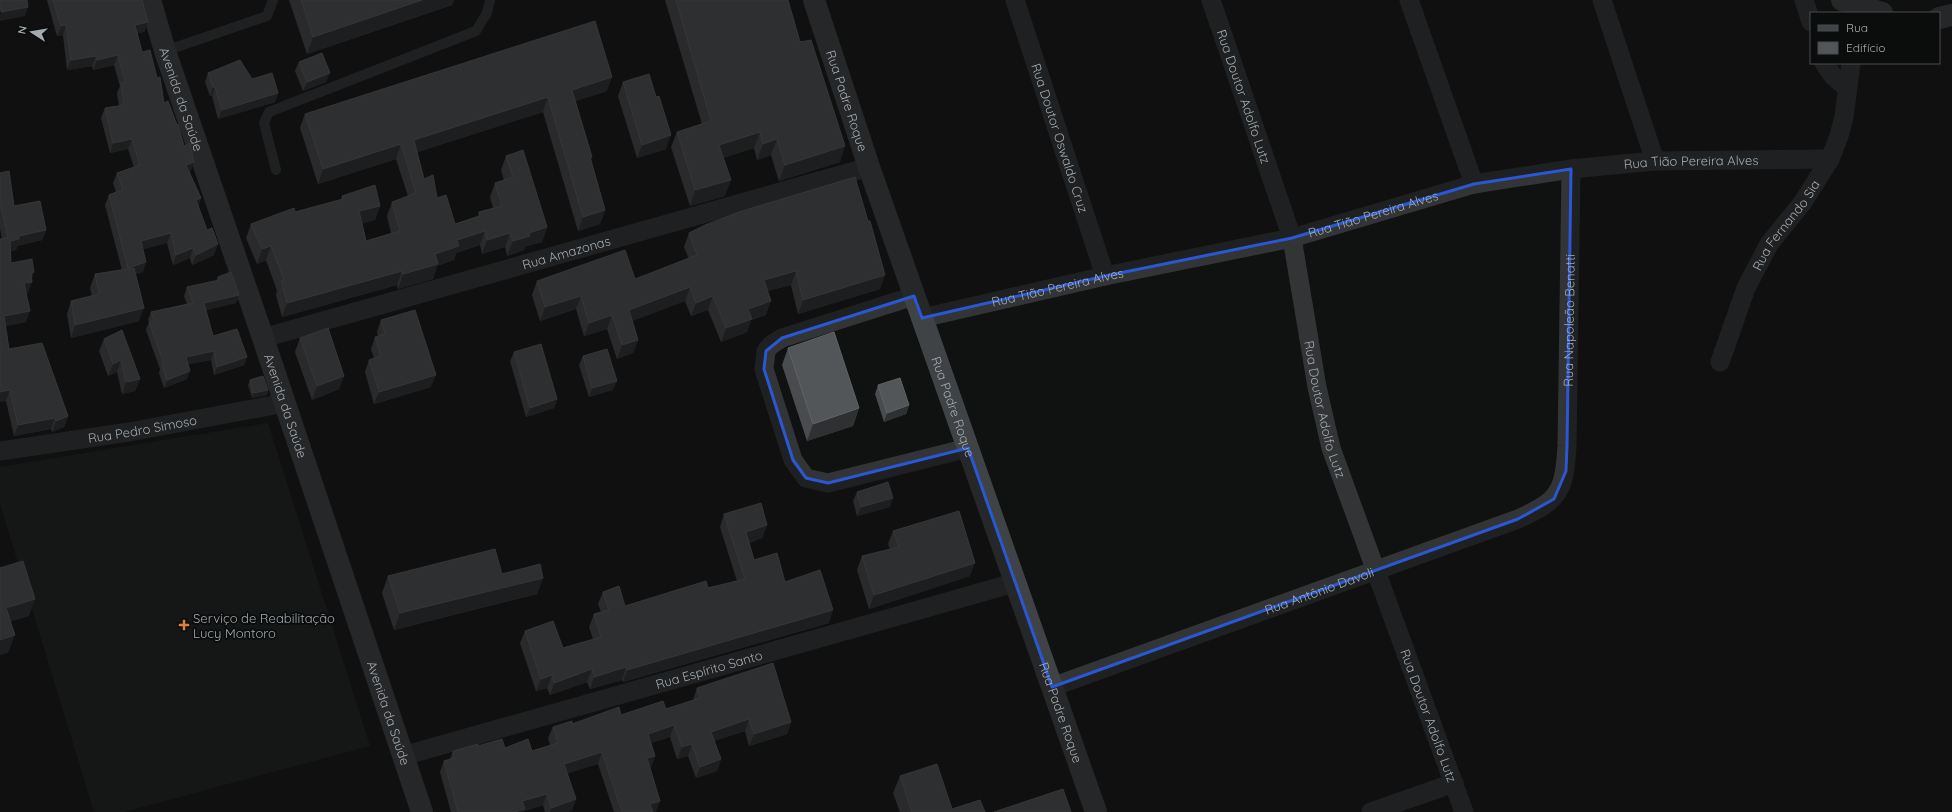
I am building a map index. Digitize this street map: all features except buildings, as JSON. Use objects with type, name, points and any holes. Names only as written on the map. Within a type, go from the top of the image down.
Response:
[{"type":"street","name":"Avenida da Saúde","points":[[150,0],[165,51],[422,812]]},
{"type":"street","name":"Rua Padre Roque","points":[[814,0],[869,167],[1014,583],[1096,812]]},
{"type":"street","name":"Rua Doutor Oswaldo Cruz","points":[[1015,0],[1105,276]]},
{"type":"street","name":"Rua Doutor Adolfo Lutz","points":[[1211,0],[1292,238],[1317,387],[1331,448],[1464,812]]},
{"type":"street","points":[[1409,0],[1474,184]]},
{"type":"street","points":[[1602,0],[1655,161]]},
{"type":"street","points":[[1804,0],[1810,19]]},
{"type":"street","points":[[1842,0],[1878,12]]},
{"type":"street","points":[[1940,18],[1952,14]]},
{"type":"street","points":[[1825,64],[1833,76],[1847,88]]},
{"type":"street","name":"Rua Fernando Sia","points":[[1720,362],[1746,288],[1769,244],[1803,202],[1830,159],[1839,136],[1844,117],[1851,64]]},
{"type":"street","name":"Rua Tião Pereira Alves","points":[[922,318],[1105,276],[1292,238],[1474,184],[1571,169],[1655,161],[1830,159]]},
{"type":"street","name":"Rua Amazonas","points":[[263,338],[869,167]]},
{"type":"street","name":"Rua Napoleão Benatti","points":[[1566,471],[1571,169]]},
{"type":"street","points":[[914,296],[782,338],[771,345],[766,351],[764,369],[793,460],[806,478],[828,482],[968,448]]},
{"type":"street","name":"Rua Pedro Simoso","points":[[0,451],[129,432],[285,403]]},
{"type":"street","name":"Rua Antônio Davoli","points":[[1052,687],[1518,519],[1540,509],[1554,499],[1560,490],[1566,471]]},
{"type":"street","name":"Rua Espírito Santo","points":[[403,756],[1014,583]]},
{"type":"street","points":[[1371,812],[1454,783]]},
{"type":"lane","points":[[165,51],[267,16],[273,0]]},
{"type":"lane","points":[[276,170],[264,123],[269,112],[476,31],[487,13],[490,0]]},
{"type":"highlighted area","points":[[1571,169],[1566,471],[1554,499],[1518,519],[1052,687],[968,448],[828,483],[806,478],[793,460],[764,369],[766,351],[782,338],[914,296],[922,318],[1105,276],[1292,238],[1474,184]]},
{"type":"shaded area","name":"Serviço de Reabilitação Lucy Montoro","points":[[268,423],[370,746],[124,812],[94,812],[0,504],[0,467]]},
{"type":"place","name":"Serviço de Reabilitação Lucy Montoro","points":[[184,625]]}]
